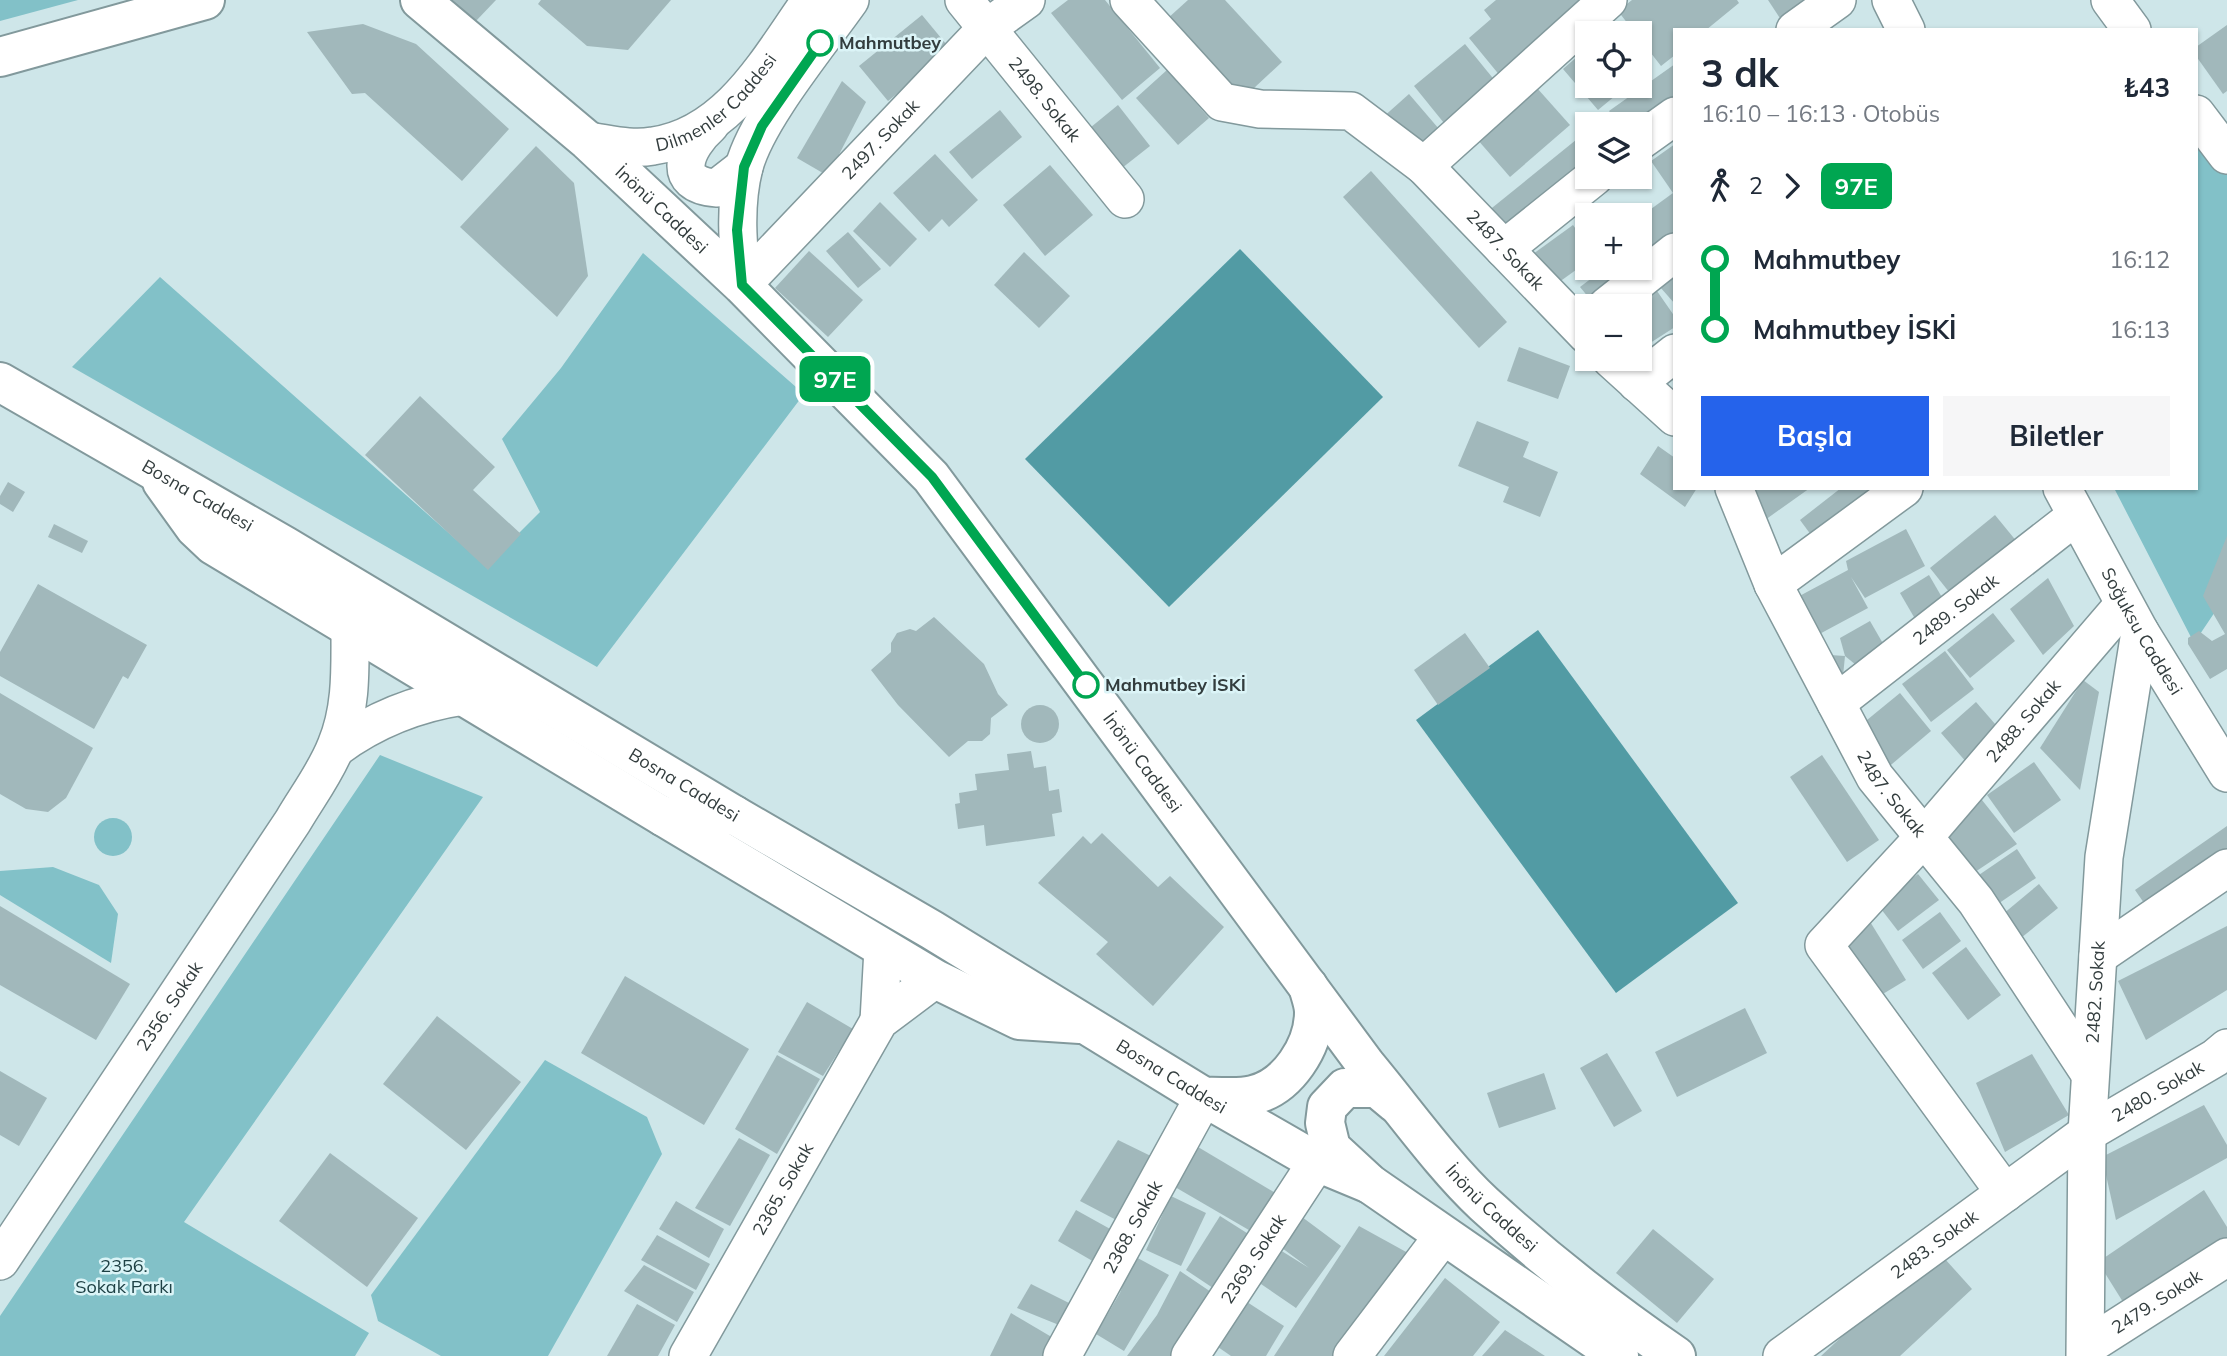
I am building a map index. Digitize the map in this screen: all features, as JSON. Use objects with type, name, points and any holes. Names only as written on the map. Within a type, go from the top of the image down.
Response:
[{"type":"main road","points":[[0,57],[205,0]]},
{"type":"main road","name":"İnönü Caddesi","points":[[420,0],[588,141],[742,285],[932,477],[1366,1065],[1402,1108],[1482,1202],[1615,1314],[1676,1356]]},
{"type":"main road","name":"Bosna Caddesi","points":[[0,382],[153,469],[1001,971],[1083,1025],[1204,1097],[1317,1162],[1370,1184]]},
{"type":"main road","points":[[153,469],[195,528],[213,545],[883,949],[935,979],[1019,1020],[1083,1025]]},
{"type":"main road","points":[[476,703],[555,708]]},
{"type":"main road","points":[[664,817],[734,815]]},
{"type":"main road","points":[[935,979],[1001,971]]},
{"type":"main road","points":[[1204,1097],[1253,1095],[1271,1087],[1287,1073],[1301,1057],[1310,1037],[1314,1011],[1308,986]]},
{"type":"main road","points":[[1402,1108],[1377,1088],[1345,1088],[1327,1107],[1325,1123],[1331,1148],[1370,1184],[1619,1356]]},
{"type":"street","name":"Dilmenler Caddesi","points":[[588,141],[628,147],[654,146],[711,124],[725,114],[761,71],[811,0]]},
{"type":"street","name":"Dilmenler Caddesi","points":[[742,285],[737,230],[744,167],[762,126],[850,0]]},
{"type":"street","name":"2498. Sokak","points":[[964,0],[1125,199]]},
{"type":"street","name":"2497. Sokak","points":[[742,285],[988,27],[1026,0]]},
{"type":"street","name":"2487. Sokak","points":[[1129,0],[1222,102],[1260,109],[1351,111],[1424,166],[1504,249],[1575,310]]},
{"type":"street","points":[[1424,166],[1608,0]]},
{"type":"street","points":[[1798,28],[1837,0]]},
{"type":"street","points":[[1891,0],[1905,28]]},
{"type":"street","points":[[2110,0],[2131,28]]},
{"type":"street","points":[[1652,132],[1673,117]]},
{"type":"street","points":[[2198,117],[2227,155]]},
{"type":"street","points":[[711,124],[688,149],[685,163],[695,182],[704,187],[717,188],[744,167]]},
{"type":"street","points":[[1504,249],[1579,189]]},
{"type":"street","points":[[1625,294],[1673,254]]},
{"type":"street","points":[[1652,361],[1673,354]]},
{"type":"street","points":[[1624,371],[1673,415]]},
{"type":"street","name":"2487. Sokak","points":[[1735,490],[1773,584],[1875,777],[1976,901],[2090,1074]]},
{"type":"street","points":[[1773,584],[1901,490]]},
{"type":"street","name":"Soğuksu Caddesi","points":[[2069,502],[2132,618],[2227,773]]},
{"type":"street","name":"2489. Sokak","points":[[1836,703],[2069,502]]},
{"type":"street","name":"2488. Sokak","points":[[2005,1193],[1824,945],[2132,618]]},
{"type":"street","name":"2482. Sokak","points":[[2086,1351],[2087,1133],[2090,1074],[2104,857],[2132,618]]},
{"type":"street","points":[[336,748],[346,714],[351,679],[350,628]]},
{"type":"street","points":[[336,748],[372,723],[400,712],[476,703]]},
{"type":"street","name":"2356. Sokak","points":[[0,1261],[293,821],[336,748]]},
{"type":"street","points":[[2098,956],[2227,868]]},
{"type":"street","name":"2365. Sokak","points":[[879,1021],[883,949]]},
{"type":"street","name":"2365. Sokak","points":[[688,1356],[879,1021],[935,979]]},
{"type":"street","name":"2480. Sokak","points":[[2087,1133],[2215,1058],[2227,1048]]},
{"type":"street","name":"2368. Sokak","points":[[1062,1356],[1204,1097]]},
{"type":"street","name":"2483. Sokak","points":[[1782,1356],[2087,1133]]},
{"type":"street","name":"2369. Sokak","points":[[1189,1356],[1317,1162]]},
{"type":"street","points":[[1353,1356],[1443,1236]]},
{"type":"street","name":"2479. Sokak","points":[[2086,1351],[2227,1257]]},
{"type":"green space","points":[[0,0],[78,0],[0,21]]},
{"type":"green space","points":[[2198,136],[2227,175],[2227,594],[2194,643],[2115,490],[2198,490]]},
{"type":"green space","points":[[643,253],[804,394],[597,667],[72,367],[160,277],[486,566],[540,512],[502,439],[561,368]]},
{"type":"green space","name":"2356. Sokak Parkı","points":[[380,755],[483,797],[184,1222],[369,1333],[355,1356],[0,1356],[0,1316]]},
{"type":"green space","points":[[113,818],[126,824],[132,837],[126,850],[113,856],[100,850],[94,837],[100,824]]},
{"type":"green space","points":[[53,867],[99,885],[118,914],[111,963],[0,895],[0,871]]},
{"type":"green space","points":[[545,1060],[647,1117],[662,1154],[548,1356],[441,1356],[378,1321],[371,1295]]},
{"type":"shaded area","points":[[1240,249],[1383,397],[1169,607],[1025,459]]},
{"type":"shaded area","points":[[1538,630],[1738,903],[1616,993],[1416,720]]},
{"type":"building","points":[[451,0],[496,0],[475,22]]},
{"type":"building","points":[[541,0],[671,0],[628,50],[587,46],[538,4]]},
{"type":"building","points":[[1068,0],[1105,0],[1160,68],[1122,100],[1051,13]]},
{"type":"building","points":[[1188,0],[1225,0],[1282,62],[1238,103],[1167,19]]},
{"type":"building","points":[[1496,0],[1595,0],[1501,77],[1469,38],[1491,19],[1484,10]]},
{"type":"building","points":[[1632,0],[1737,0],[1739,3],[1708,28],[1673,28],[1673,57],[1661,66],[1652,54],[1652,21],[1626,21],[1618,11]]},
{"type":"building","points":[[1768,0],[1817,0],[1788,28]]},
{"type":"building","points":[[922,15],[951,50],[888,101],[859,66]]},
{"type":"building","points":[[363,24],[416,44],[509,129],[462,181],[365,93],[352,94],[307,32]]},
{"type":"building","points":[[2227,25],[2227,91],[2223,94],[2198,59],[2198,46]]},
{"type":"building","points":[[1465,44],[1496,82],[1444,123],[1414,86]]},
{"type":"building","points":[[1575,58],[1575,83],[1563,69]]},
{"type":"building","points":[[1673,65],[1673,112],[1652,120],[1652,112],[1610,112],[1627,98],[1652,98],[1652,80]]},
{"type":"building","points":[[1167,70],[1209,118],[1178,145],[1136,98]]},
{"type":"building","points":[[842,81],[866,102],[828,176],[797,158]]},
{"type":"building","points":[[1537,88],[1570,125],[1510,177],[1477,139]]},
{"type":"building","points":[[1409,94],[1439,129],[1411,153],[1381,119]]},
{"type":"building","points":[[1588,98],[1612,98],[1598,110]]},
{"type":"building","points":[[1118,105],[1150,146],[1117,172],[1085,132]]},
{"type":"building","points":[[1000,110],[1022,137],[972,179],[949,152]]},
{"type":"building","points":[[1575,141],[1575,187],[1504,244],[1482,216]]},
{"type":"building","points":[[1673,145],[1673,193],[1652,160]]},
{"type":"building","points":[[536,146],[574,183],[588,276],[557,317],[460,227]]},
{"type":"building","points":[[935,154],[978,200],[949,227],[942,219],[929,232],[893,193]]},
{"type":"building","points":[[1050,165],[1093,215],[1045,256],[1003,205]]},
{"type":"building","points":[[1371,171],[1507,322],[1479,348],[1343,197]]},
{"type":"building","points":[[1673,193],[1673,243],[1655,256],[1652,251],[1652,208]]},
{"type":"building","points":[[880,202],[917,239],[890,267],[853,231]]},
{"type":"building","points":[[1573,225],[1575,228],[1575,271],[1555,285],[1533,254]]},
{"type":"building","points":[[848,232],[881,269],[858,288],[826,251]]},
{"type":"building","points":[[809,251],[863,300],[828,337],[775,288]]},
{"type":"building","points":[[1024,252],[1070,296],[1039,328],[994,285]]},
{"type":"building","points":[[1673,277],[1673,302],[1660,287]]},
{"type":"building","points":[[1589,280],[1624,281],[1607,294],[1586,294],[1580,287]]},
{"type":"building","points":[[1657,291],[1673,314],[1673,328],[1652,342],[1652,294]]},
{"type":"building","points":[[1519,347],[1570,366],[1558,399],[1507,381]]},
{"type":"building","points":[[420,396],[495,467],[473,490],[521,534],[488,570],[365,455]]},
{"type":"building","points":[[1477,421],[1529,442],[1523,457],[1558,472],[1540,517],[1503,502],[1509,487],[1458,466]]},
{"type":"building","points":[[1658,446],[1673,457],[1673,490],[1696,490],[1685,507],[1640,474]]},
{"type":"building","points":[[8,482],[25,492],[13,512],[0,504],[0,496]]},
{"type":"building","points":[[1744,490],[1807,490],[1765,520]]},
{"type":"building","points":[[1838,490],[1873,490],[1817,543],[1800,520]]},
{"type":"building","points":[[1995,515],[2022,548],[1957,602],[1930,568]]},
{"type":"building","points":[[54,524],[88,541],[82,553],[48,537]]},
{"type":"building","points":[[1906,529],[1925,566],[1865,598],[1851,577],[1868,608],[1812,638],[1792,600],[1848,570],[1846,561]]},
{"type":"building","points":[[2227,536],[2227,669],[2210,679],[2188,644],[2188,638],[2199,631],[2212,641],[2225,634],[2203,596]]},
{"type":"building","points":[[1929,575],[1947,606],[1918,624],[1900,593]]},
{"type":"building","points":[[2048,578],[2074,626],[2043,655],[2010,609]]},
{"type":"building","points":[[38,584],[147,645],[128,679],[123,676],[94,729],[0,676],[0,652]]},
{"type":"building","points":[[1993,613],[2015,641],[1970,678],[1947,650]]},
{"type":"building","points":[[934,617],[984,664],[998,694],[1008,705],[991,718],[990,734],[982,741],[968,741],[949,757],[898,705],[871,670],[891,652],[891,643],[897,633],[910,629],[916,631]]},
{"type":"building","points":[[1870,621],[1885,647],[1856,665],[1845,656],[1840,638]]},
{"type":"building","points":[[1465,633],[1490,668],[1438,705],[1414,670]]},
{"type":"building","points":[[1945,651],[1974,689],[1931,722],[1902,684]]},
{"type":"building","points":[[1830,655],[1845,656],[1843,676],[1828,675]]},
{"type":"building","points":[[2083,680],[2099,692],[2080,790],[2040,748]]},
{"type":"building","points":[[0,693],[93,748],[66,798],[48,812],[26,809],[0,794]]},
{"type":"building","points":[[1900,693],[1931,731],[1879,775],[1856,729]]},
{"type":"building","points":[[1976,702],[2002,732],[1967,763],[1941,733]]},
{"type":"building","points":[[1040,705],[1053,711],[1059,724],[1053,737],[1040,743],[1027,737],[1021,724],[1027,711]]},
{"type":"building","points":[[1031,751],[1034,768],[1046,766],[1049,791],[1059,789],[1062,812],[1052,814],[1055,836],[986,846],[984,825],[958,829],[955,804],[960,803],[959,793],[977,790],[975,774],[1009,770],[1007,754]]},
{"type":"building","points":[[1822,755],[1879,840],[1847,862],[1790,777]]},
{"type":"building","points":[[2034,762],[2061,800],[2014,833],[1987,795]]},
{"type":"building","points":[[1978,795],[2017,844],[1969,876],[1934,830]]},
{"type":"building","points":[[2227,826],[2227,864],[2153,916],[2135,890]]},
{"type":"building","points":[[1102,833],[1158,887],[1170,876],[1224,927],[1153,1006],[1096,954],[1108,942],[1038,883],[1083,836],[1091,844]]},
{"type":"building","points":[[2017,849],[2036,878],[1992,908],[1973,879]]},
{"type":"building","points":[[1918,874],[1939,900],[1898,931],[1878,905]]},
{"type":"building","points":[[2039,884],[2058,908],[2016,942],[1997,919]]},
{"type":"building","points":[[0,906],[130,984],[96,1040],[0,985]]},
{"type":"building","points":[[1940,912],[1961,941],[1923,969],[1902,940]]},
{"type":"building","points":[[1869,920],[1906,980],[1868,1003],[1835,950]]},
{"type":"building","points":[[2227,926],[2227,990],[2146,1040],[2118,981]]},
{"type":"building","points":[[1966,947],[2001,995],[1968,1020],[1932,973]]},
{"type":"building","points":[[625,976],[749,1049],[704,1125],[581,1053]]},
{"type":"building","points":[[807,1002],[853,1029],[823,1076],[778,1052]]},
{"type":"building","points":[[1745,1008],[1767,1053],[1677,1097],[1655,1052]]},
{"type":"building","points":[[437,1016],[521,1082],[466,1150],[383,1084]]},
{"type":"building","points":[[1607,1053],[1642,1111],[1614,1127],[1580,1068]]},
{"type":"building","points":[[2032,1054],[2069,1115],[2005,1152],[1976,1083]]},
{"type":"building","points":[[777,1055],[820,1079],[777,1154],[735,1129]]},
{"type":"building","points":[[0,1071],[47,1098],[19,1146],[0,1135]]},
{"type":"building","points":[[1544,1073],[1556,1109],[1499,1128],[1487,1093]]},
{"type":"building","points":[[2204,1105],[2227,1145],[2227,1158],[2116,1220],[2102,1157]]},
{"type":"building","points":[[739,1138],[770,1155],[730,1226],[695,1208]]},
{"type":"building","points":[[1118,1140],[1157,1159],[1122,1223],[1080,1201]]},
{"type":"building","points":[[1198,1147],[1277,1194],[1254,1233],[1175,1187]]},
{"type":"building","points":[[330,1153],[418,1218],[367,1287],[279,1221]]},
{"type":"building","points":[[2204,1190],[2227,1227],[2227,1240],[2123,1302],[2098,1262]]},
{"type":"building","points":[[1171,1196],[1206,1213],[1181,1266],[1146,1250]]},
{"type":"building","points":[[676,1201],[724,1229],[709,1258],[659,1229]]},
{"type":"building","points":[[1076,1210],[1112,1230],[1096,1263],[1058,1241]]},
{"type":"building","points":[[1220,1216],[1250,1235],[1216,1290],[1186,1270]]},
{"type":"building","points":[[1302,1217],[1341,1246],[1296,1308],[1258,1282],[1280,1250],[1309,1268],[1282,1248]]},
{"type":"building","points":[[1359,1226],[1408,1253],[1332,1356],[1274,1356]]},
{"type":"building","points":[[1653,1229],[1714,1279],[1677,1323],[1616,1273]]},
{"type":"building","points":[[657,1235],[710,1264],[696,1290],[641,1260]]},
{"type":"building","points":[[1936,1249],[1972,1289],[1900,1356],[1821,1356]]},
{"type":"building","points":[[1134,1256],[1169,1275],[1124,1351],[1096,1334],[1120,1293]]},
{"type":"building","points":[[644,1265],[694,1292],[677,1322],[624,1291]]},
{"type":"building","points":[[1180,1271],[1214,1294],[1171,1356],[1127,1356],[1157,1315]]},
{"type":"building","points":[[1445,1278],[1500,1322],[1473,1356],[1384,1356]]},
{"type":"building","points":[[1031,1284],[1069,1303],[1059,1325],[1017,1308]]},
{"type":"building","points":[[1247,1302],[1284,1326],[1266,1356],[1231,1356],[1218,1347]]},
{"type":"building","points":[[637,1304],[675,1325],[658,1356],[607,1356]]},
{"type":"building","points":[[1011,1313],[1055,1339],[1045,1356],[990,1356]]},
{"type":"building","points":[[1505,1330],[1545,1356],[1482,1356]]},
{"type":"bus line","name":"97E","points":[[820,43],[762,126],[744,167],[737,230],[742,285],[932,477],[1086,685]]},
{"type":"place","name":"Mahmutbey","points":[[820,43]]},
{"type":"place","name":"Mahmutbey İSKİ","points":[[1086,685]]}]
